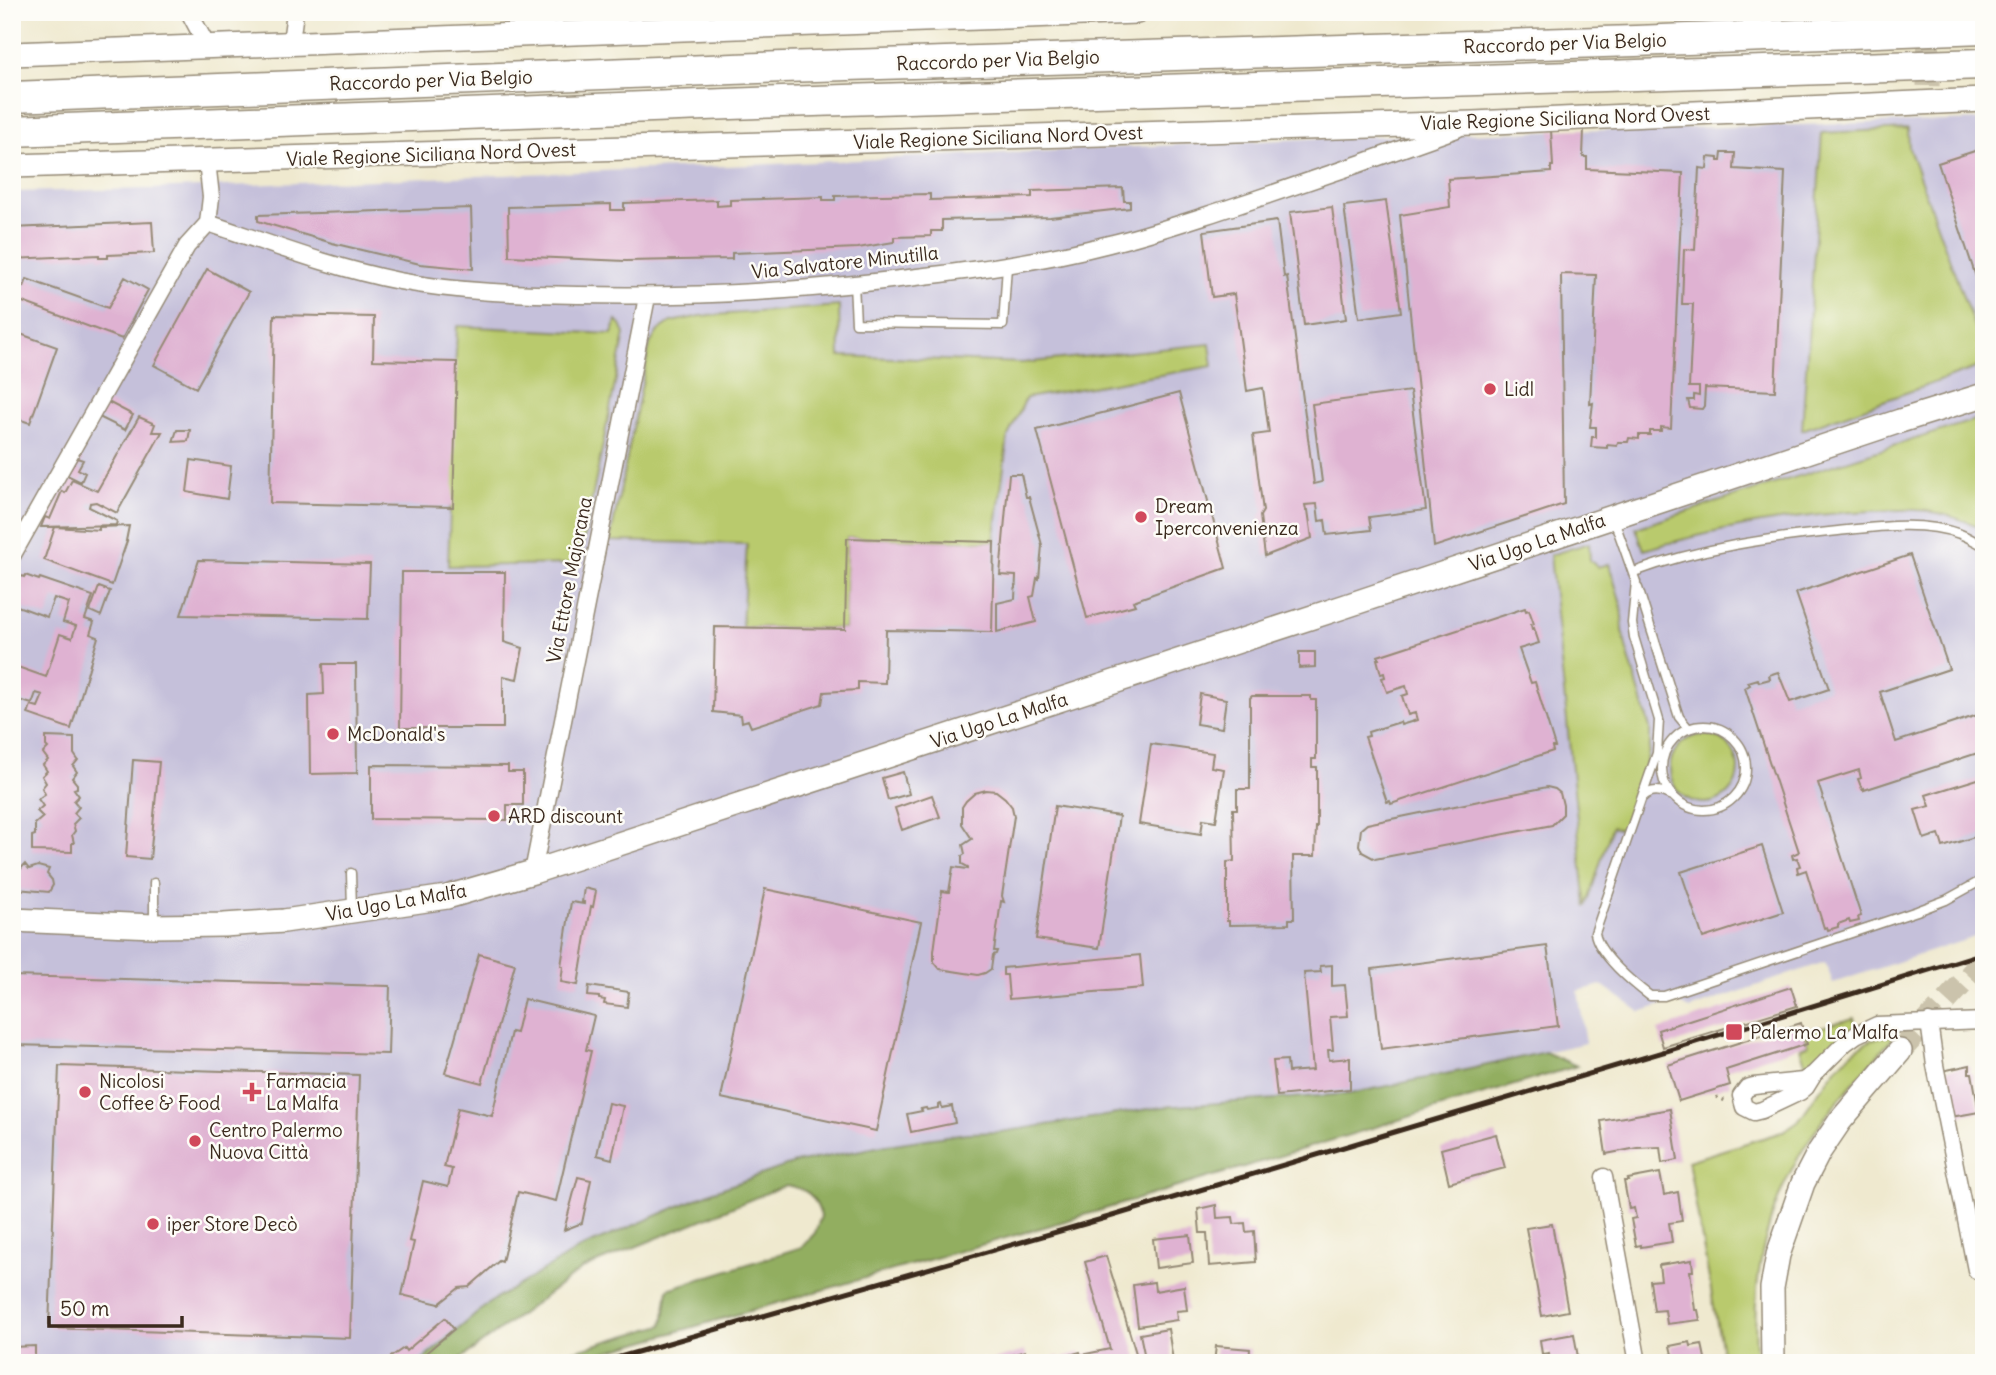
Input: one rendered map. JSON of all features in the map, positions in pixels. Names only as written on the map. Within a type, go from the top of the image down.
[{"type":"highway","name":"Raccordo per Via Belgio","points":[[12,97],[811,66],[1984,28]]},
{"type":"highway","name":"Raccordo per Via Belgio","points":[[12,131],[796,102],[1984,64]]},
{"type":"street","points":[[190,12],[206,46]]},
{"type":"street","points":[[291,42],[295,12]]},
{"type":"street","points":[[12,54],[1137,12]]},
{"type":"street","name":"Viale Regione Siciliana Nord Ovest","points":[[12,166],[1473,123],[1928,94],[1984,100]]},
{"type":"street","name":"Via Salvatore Minutilla","points":[[208,223],[322,262],[400,281],[469,291],[647,297],[765,293],[1007,266],[1059,256],[1160,230],[1473,123]]},
{"type":"street","points":[[12,556],[187,246],[208,223],[211,197],[207,161]]},
{"type":"street","name":"Via Ettore Majorana","points":[[533,872],[647,297]]},
{"type":"street","name":"Via Ugo La Malfa","points":[[12,920],[154,926],[236,925],[447,897],[533,872],[1304,620],[1977,395]]},
{"type":"street","points":[[1814,1074],[1845,1043],[1868,1028],[1885,1023],[1984,1021]]},
{"type":"street","points":[[1929,1022],[1935,1065],[1976,1270]]},
{"type":"street","points":[[1773,1363],[1772,1288],[1778,1255],[1803,1183],[1819,1152],[1840,1121],[1900,1051]]},
{"type":"street","points":[[1604,1177],[1638,1363]]},
{"type":"lane","points":[[854,284],[856,323],[1003,325],[1007,266]]},
{"type":"lane","points":[[1613,517],[1677,710],[1685,727],[1689,729]]},
{"type":"lane","points":[[1633,572],[1705,550],[1871,527],[1911,526],[1937,529],[1959,533],[1984,546]]},
{"type":"lane","points":[[1636,582],[1632,623],[1659,720],[1657,753],[1595,933],[1602,951],[1650,996],[1664,996],[1699,985],[1917,911],[1946,900],[1984,879]]},
{"type":"lane","points":[[1642,799],[1655,790],[1693,809],[1716,809],[1726,804],[1742,786],[1745,774],[1746,762],[1735,740],[1713,727],[1689,729],[1678,736],[1669,745],[1662,766],[1667,789],[1674,798]]},
{"type":"lane","points":[[1652,769],[1654,781],[1663,792]]},
{"type":"lane","points":[[351,873],[352,911]]},
{"type":"lane","points":[[154,883],[154,926]]},
{"type":"shaded area","points":[[1984,120],[1984,934],[1833,983],[1825,962],[1689,1009],[1674,1001],[1640,1012],[1602,985],[1578,991],[1586,1043],[1349,1094],[1162,1107],[1001,1132],[966,1133],[887,1145],[795,1163],[489,1303],[419,1363],[12,1363],[12,192],[753,165],[1346,137]]},
{"type":"green space","points":[[1908,129],[1909,148],[1984,354],[1984,365],[1802,430],[1822,133]]},
{"type":"green space","points":[[839,306],[840,356],[1022,363],[1210,344],[1213,366],[1026,398],[1008,436],[994,542],[847,538],[845,629],[742,627],[747,544],[610,541],[650,344],[658,331],[671,322],[701,316]]},
{"type":"green space","points":[[616,320],[625,334],[579,564],[448,566],[457,326],[612,334]]},
{"type":"green space","points":[[1984,417],[1984,528],[1951,516],[1925,511],[1844,513],[1757,524],[1644,550],[1636,528]]},
{"type":"green space","points":[[1589,543],[1590,560],[1597,567],[1609,564],[1621,604],[1626,647],[1650,728],[1650,744],[1647,760],[1622,830],[1612,827],[1586,907],[1550,555]]},
{"type":"green space","points":[[1697,735],[1711,735],[1723,740],[1733,750],[1738,769],[1733,788],[1723,798],[1711,803],[1697,803],[1685,798],[1675,788],[1670,776],[1670,762],[1675,750],[1685,740]]},
{"type":"green space","points":[[1854,1018],[1856,1028],[1811,1067],[1806,1065],[1800,1048],[1808,1045],[1804,1032]]},
{"type":"green space","points":[[1895,1035],[1832,1108],[1797,1160],[1783,1188],[1764,1243],[1759,1272],[1755,1332],[1757,1363],[1724,1363],[1688,1161],[1782,1132],[1798,1121],[1833,1073],[1854,1051],[1879,1037]]},
{"type":"green space","points":[[1545,1052],[1577,1066],[1065,1221],[567,1363],[532,1363],[663,1325],[668,1289],[802,1247],[815,1233],[821,1216],[810,1194],[786,1185],[582,1269],[455,1363],[419,1363],[489,1303],[579,1249],[714,1191],[795,1163],[887,1145],[966,1133],[1001,1132],[1162,1107],[1349,1094]]},
{"type":"building","name":"Lidl","points":[[1584,129],[1583,157],[1587,157],[1587,169],[1683,173],[1671,428],[1661,427],[1661,431],[1639,435],[1639,439],[1629,438],[1628,442],[1618,442],[1617,446],[1591,447],[1592,437],[1596,437],[1596,427],[1590,427],[1593,403],[1590,404],[1596,275],[1561,274],[1564,504],[1434,547],[1400,215],[1450,207],[1448,179],[1551,172],[1551,130]]},
{"type":"building","points":[[1984,148],[1984,291],[1981,292],[1938,163]]},
{"type":"building","points":[[1722,153],[1735,153],[1734,169],[1785,172],[1775,391],[1705,388],[1702,409],[1690,408],[1688,400],[1694,400],[1694,395],[1699,396],[1699,387],[1689,387],[1693,304],[1682,304],[1684,249],[1695,250],[1699,168],[1707,169],[1708,157],[1721,161]]},
{"type":"building","points":[[1123,188],[1124,201],[1130,201],[1130,208],[1050,217],[942,220],[942,231],[931,231],[931,236],[894,237],[894,242],[858,248],[732,253],[732,259],[626,261],[509,256],[508,207],[611,204],[611,210],[624,210],[624,203],[717,200],[717,206],[730,205],[730,200],[823,197],[823,200],[835,200],[835,196],[930,194],[930,200],[1032,197],[1032,191]]},
{"type":"building","points":[[1386,201],[1401,312],[1359,318],[1344,206]]},
{"type":"building","points":[[1332,207],[1346,319],[1304,325],[1290,212]]},
{"type":"building","points":[[471,208],[473,269],[420,264],[332,243],[258,221],[258,215]]},
{"type":"building","points":[[1277,221],[1284,277],[1287,276],[1314,484],[1322,482],[1312,404],[1410,391],[1426,510],[1369,517],[1371,530],[1327,535],[1325,520],[1319,521],[1317,504],[1305,505],[1312,538],[1265,556],[1260,516],[1263,511],[1253,435],[1269,433],[1263,388],[1247,391],[1234,294],[1212,297],[1204,231]]},
{"type":"building","points":[[152,222],[154,253],[108,255],[108,258],[99,258],[99,255],[12,259],[12,228]]},
{"type":"building","points":[[207,269],[249,292],[196,388],[154,365]]},
{"type":"building","points":[[125,277],[148,290],[122,339],[12,298],[12,283],[24,287],[27,279],[108,308]]},
{"type":"building","points":[[274,315],[374,317],[373,360],[457,362],[453,507],[270,503]]},
{"type":"building","points":[[12,331],[57,347],[30,423],[12,417]]},
{"type":"building","points":[[1179,393],[1226,568],[1133,601],[1135,605],[1087,618],[1037,430]]},
{"type":"building","points":[[108,402],[133,415],[125,430],[99,417]]},
{"type":"building","points":[[139,417],[155,424],[152,432],[162,432],[117,513],[96,502],[90,503],[89,507],[117,521],[116,525],[41,527],[45,517],[50,519],[62,491],[65,493],[72,480],[97,491]]},
{"type":"building","points":[[177,430],[190,430],[188,441],[173,442]]},
{"type":"building","points":[[77,458],[83,460],[78,469],[85,473],[81,482],[67,475]]},
{"type":"building","points":[[191,460],[231,466],[227,499],[187,492]]},
{"type":"building","points":[[1009,474],[1021,474],[1042,545],[1039,579],[1037,578],[1034,596],[1030,597],[1036,622],[997,632],[997,603],[1015,599],[1016,576],[1000,575]]},
{"type":"building","points":[[129,526],[127,541],[112,585],[44,560],[55,527],[99,530],[99,527]]},
{"type":"building","points":[[847,538],[994,542],[992,632],[886,630],[885,683],[858,682],[858,690],[824,692],[822,704],[751,727],[748,720],[742,722],[741,715],[713,712],[715,627],[845,629]]},
{"type":"building","points":[[1910,555],[1949,669],[1880,692],[1896,742],[1984,713],[1984,751],[1864,790],[1858,779],[1861,778],[1859,770],[1818,783],[1861,916],[1858,917],[1859,921],[1850,923],[1849,920],[1828,930],[1827,927],[1824,928],[1806,870],[1798,873],[1797,867],[1800,866],[1797,858],[1793,859],[1792,855],[1799,852],[1745,688],[1750,685],[1748,682],[1770,679],[1769,675],[1778,672],[1790,702],[1829,689],[1796,593]]},
{"type":"building","points":[[199,560],[370,564],[368,619],[181,615]]},
{"type":"building","points":[[402,572],[505,572],[504,642],[523,648],[517,679],[503,676],[503,728],[400,728]]},
{"type":"building","points":[[12,573],[39,580],[40,578],[93,596],[85,619],[94,622],[90,634],[98,637],[71,729],[28,714],[31,705],[38,707],[43,695],[36,693],[32,704],[12,698],[12,665],[46,677],[60,634],[72,638],[76,626],[63,622],[69,603],[54,598],[47,617],[12,604]]},
{"type":"building","points":[[99,587],[110,591],[101,616],[90,611]]},
{"type":"building","points":[[1525,608],[1526,611],[1529,610],[1534,624],[1531,625],[1532,629],[1534,628],[1539,643],[1519,649],[1531,683],[1535,682],[1555,747],[1552,747],[1553,751],[1391,804],[1390,801],[1387,802],[1365,737],[1369,736],[1368,732],[1400,722],[1401,725],[1417,720],[1415,713],[1408,715],[1402,696],[1408,694],[1406,686],[1387,692],[1378,656]]},
{"type":"building","points":[[1299,652],[1315,652],[1315,667],[1299,668]]},
{"type":"building","name":"McDonald's","points":[[323,664],[356,664],[357,773],[310,774],[309,695],[324,694]]},
{"type":"building","points":[[1200,694],[1226,699],[1222,728],[1196,724]]},
{"type":"building","points":[[1252,696],[1311,696],[1311,700],[1316,700],[1316,759],[1312,759],[1312,767],[1317,767],[1315,856],[1293,856],[1294,919],[1289,919],[1289,924],[1229,925],[1227,921],[1227,862],[1234,861],[1233,809],[1237,809],[1237,789],[1250,789]]},
{"type":"building","points":[[46,737],[74,738],[74,754],[78,760],[73,766],[77,772],[72,778],[77,784],[74,789],[79,796],[74,801],[79,807],[74,813],[79,818],[73,824],[75,831],[72,835],[72,852],[32,851],[35,824],[43,817],[37,811],[43,806],[38,799],[45,794],[42,788],[46,783],[42,776],[47,771],[43,765],[48,760],[43,753],[48,748]]},
{"type":"building","points":[[1151,744],[1213,753],[1211,767],[1224,769],[1216,821],[1203,819],[1201,834],[1139,824]]},
{"type":"building","points":[[133,760],[159,762],[150,859],[126,857]]},
{"type":"building","points":[[371,765],[508,766],[508,772],[523,772],[523,805],[507,805],[507,820],[371,819]]},
{"type":"building","points":[[903,772],[909,794],[888,800],[882,778]]},
{"type":"building","points":[[1981,778],[1984,787],[1984,834],[1943,847],[1939,834],[1924,839],[1915,810],[1930,806],[1926,795]]},
{"type":"building","points":[[1547,787],[1560,793],[1563,805],[1563,814],[1552,825],[1375,859],[1362,852],[1359,845],[1361,829],[1367,824]]},
{"type":"building","points":[[996,791],[1005,798],[1012,807],[1014,816],[1002,896],[1004,902],[1001,901],[994,951],[997,951],[993,955],[991,969],[978,975],[940,969],[934,962],[934,951],[942,891],[949,892],[953,867],[968,869],[962,864],[962,856],[965,854],[963,845],[972,839],[962,824],[962,807],[975,793]]},
{"type":"building","points":[[932,795],[940,817],[902,830],[895,808]]},
{"type":"building","points":[[1055,806],[1119,816],[1099,948],[1036,939]]},
{"type":"building","points":[[1762,846],[1783,912],[1703,938],[1681,872]]},
{"type":"building","points":[[25,864],[29,869],[38,866],[49,869],[47,874],[53,885],[49,892],[17,889],[14,885],[17,873]]},
{"type":"building","points":[[584,888],[596,891],[578,985],[561,982],[561,966],[571,902],[584,904]]},
{"type":"building","points":[[765,889],[921,922],[876,1131],[721,1098]]},
{"type":"building","points":[[1547,946],[1558,1026],[1381,1049],[1372,969]]},
{"type":"building","points":[[479,954],[515,964],[482,1083],[445,1073]]},
{"type":"building","points":[[1140,955],[1143,988],[1009,999],[1007,975],[1003,975],[1003,968]]},
{"type":"building","points":[[1332,965],[1332,986],[1345,985],[1348,1016],[1330,1017],[1333,1050],[1328,1050],[1329,1060],[1350,1058],[1350,1089],[1277,1096],[1273,1061],[1287,1060],[1288,1072],[1313,1070],[1304,973],[1321,972],[1320,966]]},
{"type":"building","points":[[12,976],[390,986],[388,1054],[12,1045]]},
{"type":"building","points":[[589,986],[629,992],[627,1007],[604,1004],[605,1000],[599,997],[588,996]]},
{"type":"building","points":[[1791,987],[1797,1006],[1663,1047],[1658,1030]]},
{"type":"building","points":[[524,999],[594,1016],[586,1050],[591,1051],[556,1201],[518,1192],[502,1262],[499,1261],[469,1287],[459,1288],[439,1304],[402,1295],[414,1242],[409,1241],[423,1181],[448,1187],[452,1169],[444,1167],[458,1108],[492,1116],[511,1032],[516,1033]]},
{"type":"building","points":[[1801,1023],[1807,1044],[1726,1070],[1730,1085],[1679,1101],[1668,1065]]},
{"type":"building","points":[[1970,1065],[1969,1073],[1972,1073],[1979,1112],[1951,1117],[1942,1071]]},
{"type":"building","points":[[59,1066],[359,1075],[350,1338],[49,1328]]},
{"type":"building","points":[[608,1103],[623,1106],[612,1159],[597,1155]]},
{"type":"building","points":[[941,1104],[942,1108],[952,1106],[955,1123],[911,1132],[907,1114],[926,1108],[938,1108]]},
{"type":"building","points":[[1670,1109],[1678,1160],[1662,1163],[1660,1147],[1606,1154],[1601,1121]]},
{"type":"building","points":[[1496,1134],[1505,1168],[1449,1183],[1441,1149]]},
{"type":"building","points":[[1660,1173],[1664,1195],[1678,1192],[1682,1221],[1669,1223],[1672,1242],[1636,1246],[1631,1219],[1636,1218],[1634,1208],[1629,1209],[1624,1181]]},
{"type":"building","points":[[578,1177],[591,1180],[582,1223],[564,1230]]},
{"type":"building","points":[[1216,1205],[1217,1218],[1233,1217],[1234,1224],[1245,1223],[1246,1232],[1254,1231],[1256,1262],[1209,1266],[1207,1233],[1200,1233],[1198,1209]]},
{"type":"building","points":[[1552,1224],[1568,1311],[1542,1316],[1526,1228]]},
{"type":"building","points":[[1190,1235],[1193,1263],[1156,1268],[1153,1239]]},
{"type":"building","points":[[1106,1256],[1139,1363],[1065,1363],[1063,1357],[1110,1349],[1085,1262]]},
{"type":"building","points":[[1692,1260],[1693,1271],[1690,1271],[1695,1310],[1698,1310],[1700,1320],[1667,1324],[1665,1310],[1654,1311],[1650,1281],[1661,1280],[1659,1265]]},
{"type":"building","points":[[1154,1282],[1155,1291],[1184,1286],[1187,1310],[1176,1311],[1177,1320],[1138,1326],[1133,1285]]},
{"type":"building","points":[[445,1318],[454,1329],[414,1363],[382,1363],[404,1348],[406,1351]]},
{"type":"building","points":[[1168,1329],[1173,1360],[1146,1363],[1140,1334]]},
{"type":"building","points":[[1574,1334],[1579,1363],[1550,1363],[1549,1353],[1542,1354],[1540,1340]]},
{"type":"building","points":[[1690,1342],[1691,1346],[1702,1344],[1706,1363],[1674,1363],[1670,1346]]},
{"type":"building","points":[[35,1346],[35,1363],[12,1363],[12,1347]]},
{"type":"building","points":[[1216,1346],[1250,1349],[1249,1363],[1214,1363]]},
{"type":"building","points":[[1025,1351],[1028,1363],[987,1363],[987,1362]]},
{"type":"building","points":[[1059,1356],[1061,1363],[1039,1363],[1039,1362]]},
{"type":"tunnel","points":[[1928,86],[1929,12]]},
{"type":"tunnel","points":[[1900,1051],[1984,960]]},
{"type":"railway","points":[[599,1363],[1109,1217],[1984,953]]},
{"type":"place","name":"Lidl","points":[[1490,389]]},
{"type":"place","name":"Dream Iperconvenienza","points":[[1141,517]]},
{"type":"place","name":"McDonald's","points":[[333,734]]},
{"type":"place","name":"ARD discount","points":[[494,816]]},
{"type":"place","name":"Palermo La Malfa","points":[[1734,1032]]},
{"type":"place","name":"Nicolosi Coffee & Food","points":[[85,1092]]},
{"type":"place","name":"Farmacia La Malfa","points":[[252,1092]]},
{"type":"place","name":"Centro Palermo Nuova Città","points":[[195,1141]]},
{"type":"place","name":"iper Store Decò","points":[[153,1224]]}]
